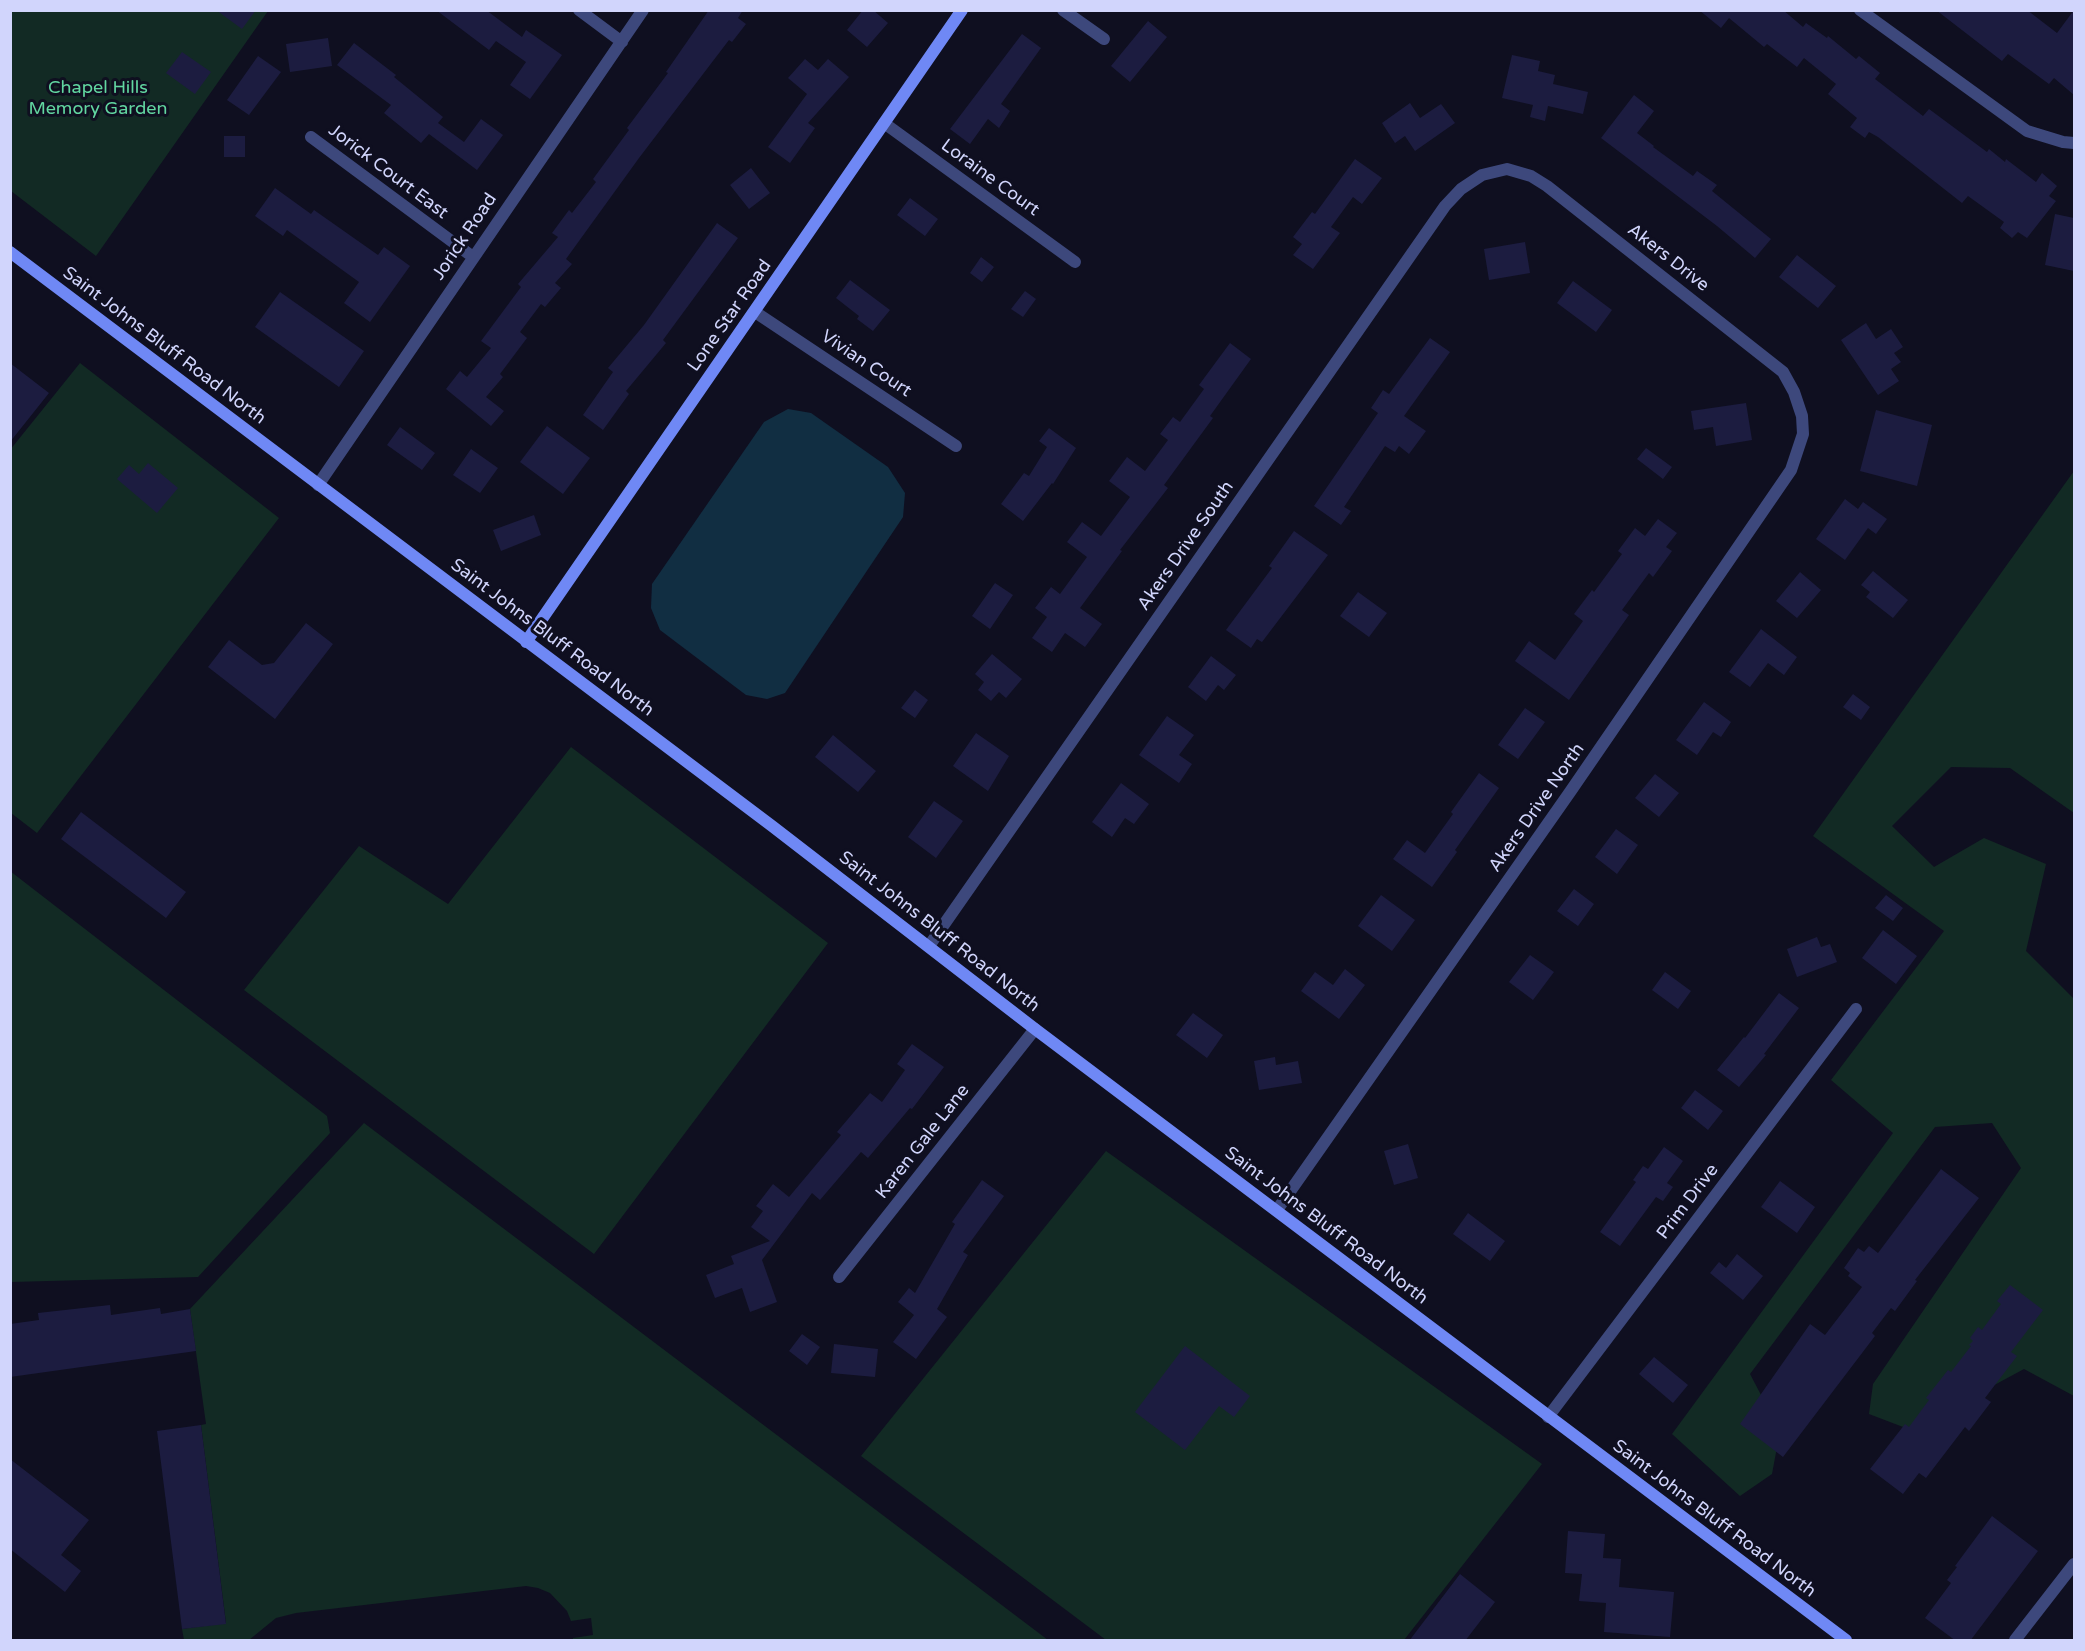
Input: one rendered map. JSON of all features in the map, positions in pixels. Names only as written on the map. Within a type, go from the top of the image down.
[{"type":"main road","name":"Lone Star Road","points":[[526,642],[962,10]]},
{"type":"main road","name":"Saint Johns Bluff Road North","points":[[10,252],[1846,1641]]},
{"type":"street","points":[[579,10],[622,42]]},
{"type":"street","name":"Jorick Road","points":[[318,485],[643,10]]},
{"type":"street","points":[[1063,10],[1104,39]]},
{"type":"street","points":[[1860,10],[2027,131],[2074,143]]},
{"type":"street","name":"Loraine Court","points":[[884,123],[1075,262]]},
{"type":"street","name":"Jorick Court East","points":[[311,137],[473,257]]},
{"type":"street","name":"Akers Drive","points":[[1482,175],[1507,169],[1520,171],[1547,186],[1783,372],[1794,392],[1802,416]]},
{"type":"street","name":"Akers Drive South","points":[[929,946],[1445,206],[1461,189],[1482,175]]},
{"type":"street","name":"Vivian Court","points":[[755,312],[956,446]]},
{"type":"street","name":"Akers Drive North","points":[[1277,1210],[1570,792],[1791,470],[1803,434],[1802,416]]},
{"type":"street","name":"Prim Drive","points":[[1548,1417],[1856,1009]]},
{"type":"street","name":"Karen Gale Lane","points":[[839,1276],[1035,1029]]},
{"type":"street","points":[[2015,1641],[2074,1564]]},
{"type":"green space","name":"Chapel Hills Memory Garden","points":[[10,11],[268,11],[96,256],[11,191]]},
{"type":"green space","points":[[80,363],[279,518],[37,833],[11,813],[10,450]]},
{"type":"green space","points":[[2074,471],[2074,813],[2010,768],[1951,767],[1892,826],[1934,867],[1984,838],[2046,864],[2026,951],[2074,999],[2074,1396],[2024,1369],[1911,1430],[1869,1414],[1873,1384],[2021,1168],[1992,1123],[1935,1127],[1750,1374],[1780,1431],[1772,1474],[1740,1496],[1672,1434],[1893,1133],[1831,1080],[1944,931],[1813,836]]},
{"type":"green space","points":[[571,747],[828,943],[594,1254],[244,990],[359,846],[448,904]]},
{"type":"green space","points":[[10,871],[327,1116],[330,1133],[198,1277],[11,1282]]},
{"type":"green space","points":[[364,1123],[1048,1640],[573,1640],[573,1638],[593,1635],[591,1618],[571,1621],[567,1611],[550,1593],[526,1586],[296,1613],[276,1618],[249,1640],[184,1640],[182,1629],[226,1623],[201,1425],[206,1424],[190,1309]]},
{"type":"green space","points":[[1106,1151],[1542,1464],[1404,1640],[1106,1640],[861,1456]]},
{"type":"water","points":[[788,409],[811,413],[888,467],[905,493],[903,517],[785,693],[767,699],[746,695],[660,630],[651,608],[652,584],[764,422]]},
{"type":"building","points":[[216,10],[256,10],[242,29]]},
{"type":"building","points":[[436,10],[486,10],[522,37],[526,30],[562,55],[530,99],[510,85],[526,62],[496,41],[489,50]]},
{"type":"building","points":[[709,10],[743,10],[738,18],[746,24],[732,42],[729,40],[566,259],[572,264],[555,283],[561,288],[545,307],[541,304],[520,332],[527,338],[500,374],[503,377],[486,397],[504,411],[491,426],[446,389],[460,371],[467,377],[491,348],[481,341],[521,287],[518,284],[558,237],[552,233],[569,210],[572,213],[596,182],[593,179],[629,130],[627,128],[668,73],[666,72]]},
{"type":"building","points":[[863,10],[873,10],[888,23],[867,47],[847,30]]},
{"type":"building","points":[[1699,10],[1783,10],[1803,27],[1806,23],[1827,38],[1828,36],[1856,59],[1859,56],[1880,73],[1875,79],[1923,116],[1929,109],[1987,152],[1989,149],[2005,162],[2006,159],[2036,182],[2042,173],[2057,186],[2049,196],[2056,201],[2027,238],[2018,232],[2012,238],[2000,228],[2004,222],[1968,196],[1962,203],[1878,137],[1869,132],[1865,138],[1850,127],[1857,118],[1828,94],[1836,84],[1804,58],[1797,67],[1767,44],[1764,47],[1729,18],[1721,28]]},
{"type":"building","points":[[1936,10],[2027,10],[2057,33],[2074,10],[2074,95],[2054,78],[2049,84],[2008,54],[2002,61]]},
{"type":"building","points":[[1148,21],[1167,37],[1130,82],[1111,66]]},
{"type":"building","points":[[1022,34],[1041,48],[1001,104],[1010,111],[999,128],[988,119],[970,144],[950,129]]},
{"type":"building","points":[[328,38],[332,66],[290,72],[286,44]]},
{"type":"building","points":[[354,43],[396,75],[394,77],[443,117],[438,123],[464,142],[481,119],[503,135],[477,170],[429,134],[421,143],[384,113],[391,105],[337,65]]},
{"type":"building","points":[[182,52],[211,72],[195,94],[166,73]]},
{"type":"building","points":[[1512,55],[1540,61],[1538,71],[1555,75],[1553,84],[1588,92],[1583,114],[1548,106],[1545,121],[1530,117],[1533,105],[1502,98]]},
{"type":"building","points":[[258,56],[281,72],[249,115],[227,100]]},
{"type":"building","points":[[805,59],[818,70],[828,59],[849,77],[808,123],[815,128],[790,163],[768,147],[807,94],[788,78]]},
{"type":"building","points":[[1634,95],[1654,111],[1637,133],[1693,176],[1697,171],[1717,185],[1712,191],[1771,239],[1755,258],[1717,226],[1601,138]]},
{"type":"building","points":[[1410,103],[1420,118],[1441,104],[1455,123],[1415,151],[1405,136],[1395,143],[1382,123]]},
{"type":"building","points":[[224,136],[245,136],[245,157],[224,157]]},
{"type":"building","points":[[1355,159],[1382,178],[1362,204],[1353,197],[1331,227],[1340,233],[1313,269],[1293,255],[1302,244],[1293,237],[1312,212],[1315,214]]},
{"type":"building","points":[[751,168],[770,193],[749,209],[730,185]]},
{"type":"building","points":[[275,188],[311,214],[314,210],[378,255],[384,247],[410,266],[370,322],[344,303],[359,282],[287,230],[283,236],[255,216]]},
{"type":"building","points":[[910,198],[938,219],[925,236],[897,215]]},
{"type":"building","points":[[2055,214],[2074,218],[2074,271],[2045,265]]},
{"type":"building","points":[[717,223],[738,238],[663,340],[666,343],[626,391],[629,394],[603,430],[583,415],[613,372],[608,368],[644,325]]},
{"type":"building","points":[[1525,242],[1530,273],[1489,280],[1484,249]]},
{"type":"building","points":[[1797,255],[1836,286],[1818,308],[1779,277]]},
{"type":"building","points":[[981,257],[994,267],[982,282],[970,273]]},
{"type":"building","points":[[850,280],[890,310],[873,331],[857,319],[859,316],[836,298]]},
{"type":"building","points":[[1573,281],[1612,310],[1596,332],[1557,303]]},
{"type":"building","points":[[1025,291],[1036,299],[1023,317],[1011,309]]},
{"type":"building","points":[[280,292],[364,351],[339,387],[255,327]]},
{"type":"building","points":[[1866,323],[1876,339],[1891,329],[1903,347],[1894,353],[1901,362],[1891,369],[1899,381],[1878,395],[1841,340]]},
{"type":"building","points":[[1430,338],[1450,352],[1404,416],[1426,431],[1409,454],[1399,446],[1395,452],[1385,446],[1344,507],[1351,511],[1341,525],[1314,506],[1378,413],[1371,408],[1383,390],[1389,394]]},
{"type":"building","points":[[1230,343],[1251,359],[1210,416],[1213,418],[1164,485],[1168,488],[1120,550],[1122,551],[1080,608],[1102,624],[1085,647],[1065,633],[1052,652],[1032,638],[1047,617],[1035,608],[1051,587],[1060,594],[1087,557],[1067,542],[1082,522],[1101,536],[1130,497],[1109,481],[1127,457],[1145,471],[1168,440],[1160,434],[1173,417],[1180,422],[1204,389],[1199,385]]},
{"type":"building","points":[[10,363],[49,393],[10,442]]},
{"type":"building","points":[[1746,403],[1752,440],[1716,446],[1713,427],[1694,430],[1691,411]]},
{"type":"building","points":[[1876,410],[1932,425],[1917,486],[1860,471]]},
{"type":"building","points":[[547,426],[590,458],[563,494],[520,462]]},
{"type":"building","points":[[400,427],[435,453],[422,470],[387,445]]},
{"type":"building","points":[[1049,428],[1076,448],[1053,484],[1023,521],[1001,504],[1024,473],[1029,476],[1047,447],[1039,441]]},
{"type":"building","points":[[1646,448],[1672,467],[1663,479],[1637,459]]},
{"type":"building","points":[[471,449],[498,468],[480,493],[453,475]]},
{"type":"building","points":[[148,463],[178,488],[157,513],[117,479],[129,465],[139,474]]},
{"type":"building","points":[[1845,499],[1858,509],[1863,502],[1887,519],[1876,534],[1868,528],[1845,560],[1816,539]]},
{"type":"building","points":[[534,515],[541,535],[501,551],[493,530]]},
{"type":"building","points":[[1658,519],[1677,533],[1666,547],[1672,551],[1653,577],[1649,573],[1622,610],[1629,615],[1569,700],[1515,661],[1529,641],[1555,660],[1583,621],[1574,614],[1592,590],[1594,592],[1622,554],[1618,551],[1635,528],[1645,536]]},
{"type":"building","points":[[1294,531],[1328,555],[1262,642],[1257,639],[1251,648],[1226,630],[1272,568],[1269,566]]},
{"type":"building","points":[[1873,571],[1908,600],[1893,618],[1866,597],[1870,592],[1861,585]]},
{"type":"building","points":[[1800,572],[1821,590],[1797,618],[1776,601]]},
{"type":"building","points":[[995,583],[1013,595],[990,629],[972,616]]},
{"type":"building","points":[[1358,592],[1387,613],[1369,637],[1340,616]]},
{"type":"building","points":[[306,623],[333,644],[275,719],[208,667],[229,640],[262,665],[274,663]]},
{"type":"building","points":[[1761,629],[1797,657],[1784,675],[1768,663],[1750,687],[1729,672]]},
{"type":"building","points":[[992,654],[1022,679],[1006,698],[999,692],[991,701],[978,690],[984,682],[975,674]]},
{"type":"building","points":[[1211,656],[1236,675],[1224,690],[1218,685],[1206,701],[1188,687]]},
{"type":"building","points":[[915,690],[928,700],[915,718],[901,708]]},
{"type":"building","points":[[1853,694],[1870,707],[1861,720],[1843,707]]},
{"type":"building","points":[[1704,702],[1731,722],[1721,737],[1713,732],[1697,755],[1676,740]]},
{"type":"building","points":[[1525,708],[1545,722],[1518,759],[1498,745]]},
{"type":"building","points":[[1167,716],[1194,735],[1179,755],[1192,764],[1179,783],[1139,755]]},
{"type":"building","points":[[976,733],[1009,756],[988,791],[953,766]]},
{"type":"building","points":[[833,735],[876,771],[858,792],[815,757]]},
{"type":"building","points":[[1479,773],[1499,788],[1432,887],[1393,859],[1407,840],[1425,853]]},
{"type":"building","points":[[1655,774],[1679,793],[1659,817],[1635,798]]},
{"type":"building","points":[[1121,783],[1149,804],[1134,824],[1125,818],[1112,837],[1092,822]]},
{"type":"building","points":[[934,801],[963,821],[936,858],[908,837]]},
{"type":"building","points":[[81,812],[186,892],[166,918],[61,839]]},
{"type":"building","points":[[1616,829],[1638,845],[1617,874],[1595,857]]},
{"type":"building","points":[[1574,889],[1594,904],[1578,926],[1557,911]]},
{"type":"building","points":[[1381,895],[1415,920],[1392,951],[1358,926]]},
{"type":"building","points":[[1886,895],[1903,908],[1893,921],[1875,908]]},
{"type":"building","points":[[1883,930],[1917,956],[1896,984],[1862,958]]},
{"type":"building","points":[[1817,937],[1821,947],[1830,944],[1837,962],[1797,977],[1787,949]]},
{"type":"building","points":[[1530,955],[1554,972],[1533,1000],[1509,982]]},
{"type":"building","points":[[1345,969],[1365,985],[1339,1019],[1301,991],[1315,972],[1333,985]]},
{"type":"building","points":[[1665,972],[1691,991],[1678,1009],[1652,990]]},
{"type":"building","points":[[1779,993],[1799,1008],[1764,1054],[1766,1055],[1739,1087],[1717,1070]]},
{"type":"building","points":[[1193,1013],[1223,1035],[1207,1058],[1176,1035]]},
{"type":"building","points":[[912,1044],[944,1067],[912,1109],[910,1108],[868,1158],[861,1152],[820,1200],[812,1193],[762,1260],[777,1302],[750,1312],[742,1288],[715,1298],[706,1275],[734,1264],[731,1256],[770,1241],[751,1227],[763,1211],[756,1206],[773,1184],[789,1197],[841,1135],[837,1132],[870,1093],[882,1102],[905,1070],[897,1064]]},
{"type":"building","points":[[1275,1057],[1276,1065],[1298,1061],[1302,1083],[1259,1090],[1254,1061]]},
{"type":"building","points":[[1695,1090],[1723,1111],[1708,1130],[1681,1108]]},
{"type":"building","points":[[1408,1144],[1418,1178],[1394,1185],[1384,1151]]},
{"type":"building","points":[[1664,1147],[1683,1161],[1667,1183],[1673,1187],[1663,1201],[1656,1197],[1620,1246],[1600,1232],[1636,1182],[1633,1180],[1643,1166],[1648,1169]]},
{"type":"building","points":[[1941,1169],[1979,1198],[1915,1280],[1917,1281],[1895,1311],[1891,1308],[1872,1333],[1875,1336],[1783,1457],[1740,1424],[1810,1324],[1825,1335],[1862,1287],[1848,1276],[1850,1273],[1844,1268],[1858,1248],[1864,1252],[1869,1246],[1878,1253]]},
{"type":"building","points":[[982,1180],[1004,1196],[963,1252],[968,1255],[937,1309],[947,1317],[916,1359],[893,1342],[914,1315],[898,1302],[909,1288],[915,1293],[955,1224],[952,1222]]},
{"type":"building","points":[[1780,1181],[1815,1207],[1797,1233],[1761,1207]]},
{"type":"building","points":[[1468,1213],[1505,1241],[1490,1261],[1453,1234]]},
{"type":"building","points":[[1737,1254],[1763,1276],[1743,1300],[1710,1273],[1719,1262],[1726,1268]]},
{"type":"building","points":[[2010,1285],[2043,1310],[2011,1352],[2017,1356],[1985,1398],[1991,1402],[1969,1431],[1965,1427],[1926,1478],[1919,1473],[1903,1494],[1870,1469],[1905,1424],[1909,1427],[1929,1400],[1926,1398],[1948,1370],[1951,1372],[1971,1346],[1969,1345],[1973,1341],[1970,1338],[1978,1327],[1982,1330],[2001,1304],[1997,1301]]},
{"type":"building","points":[[110,1305],[111,1315],[160,1308],[161,1314],[190,1309],[196,1351],[10,1377],[10,1324],[39,1320],[38,1313]]},
{"type":"building","points":[[802,1334],[820,1347],[807,1365],[789,1351]]},
{"type":"building","points":[[834,1344],[878,1349],[875,1377],[831,1373]]},
{"type":"building","points":[[1185,1346],[1250,1396],[1234,1417],[1219,1406],[1185,1450],[1135,1412]]},
{"type":"building","points":[[1654,1357],[1688,1385],[1673,1403],[1639,1374]]},
{"type":"building","points":[[201,1425],[226,1624],[182,1629],[157,1431]]},
{"type":"building","points":[[10,1459],[89,1520],[61,1555],[81,1571],[65,1592],[10,1549]]},
{"type":"building","points":[[1992,1516],[2038,1551],[1970,1641],[1956,1641],[1925,1618],[1951,1583],[1947,1580],[1957,1567],[1955,1566]]},
{"type":"building","points":[[1568,1531],[1605,1534],[1603,1558],[1621,1559],[1619,1587],[1674,1592],[1670,1637],[1604,1632],[1606,1603],[1579,1601],[1582,1574],[1565,1573]]},
{"type":"building","points":[[1460,1574],[1495,1602],[1465,1641],[1409,1641]]}]
